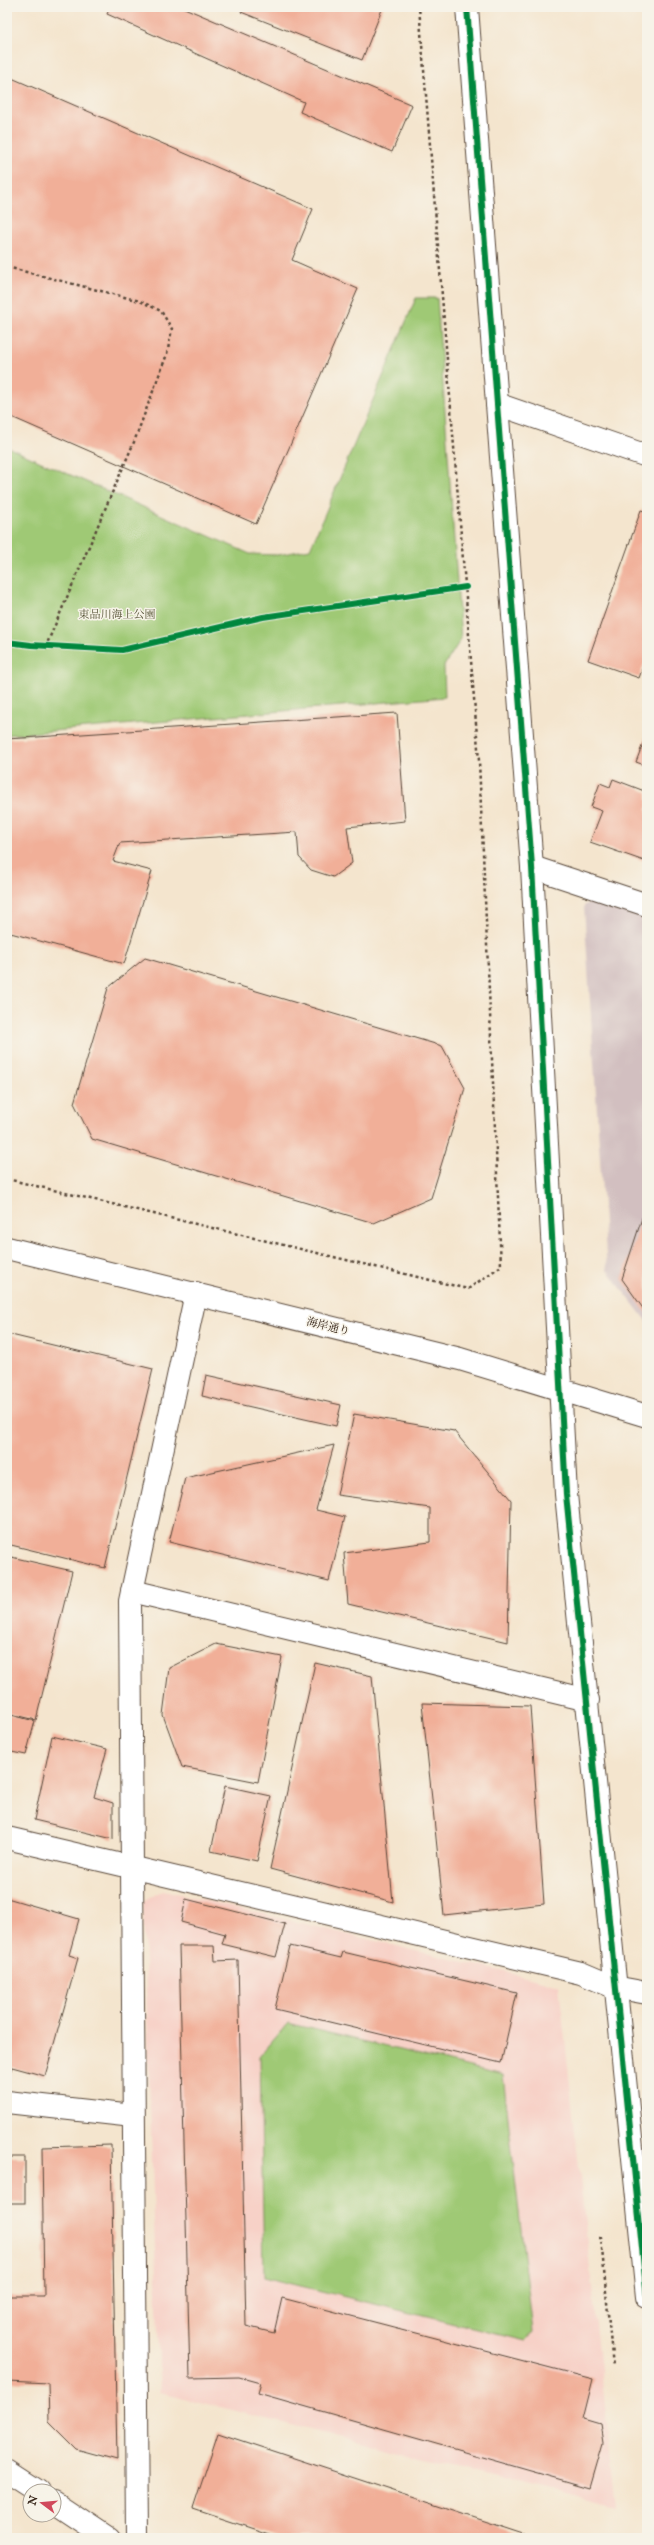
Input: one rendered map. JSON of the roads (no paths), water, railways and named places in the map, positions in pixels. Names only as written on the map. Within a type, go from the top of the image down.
[{"type":"main road","points":[[467,7],[532,867],[553,1287],[561,1389],[566,1494],[588,1700],[614,1987],[647,2297]]},
{"type":"main road","points":[[497,404],[647,456]]},
{"type":"main road","points":[[532,867],[647,905]]},
{"type":"main road","name":"海岸通り","points":[[7,1248],[196,1293],[460,1359],[647,1416]]},
{"type":"main road","points":[[137,2538],[133,2116],[132,1591],[196,1293]]},
{"type":"main road","points":[[132,1591],[588,1700]]},
{"type":"main road","points":[[7,1838],[569,1970],[614,1987],[647,1994]]},
{"type":"main road","points":[[7,2102],[133,2116]]},
{"type":"main road","points":[[7,2471],[26,2483]]},
{"type":"main road","points":[[62,2507],[108,2538]]},
{"type":"park label","name":"東品川海上公園","points":[[117,615]]}]
